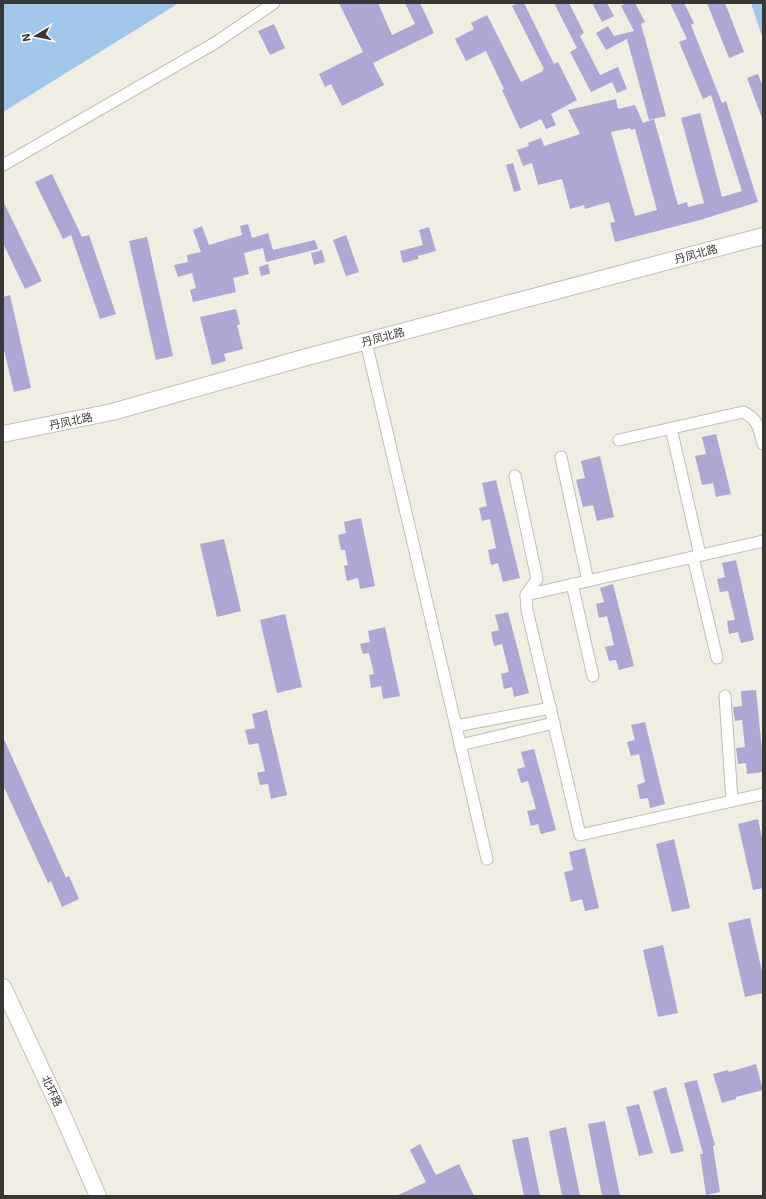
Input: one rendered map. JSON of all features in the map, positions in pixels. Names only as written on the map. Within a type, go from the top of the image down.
[{"type":"main road","name":"丹凤北路","points":[[3,434],[112,412],[366,342],[763,236]]},
{"type":"main road","name":"北环路","points":[[3,987],[60,1108],[98,1196]]},
{"type":"street","points":[[3,165],[215,43],[274,3]]},
{"type":"street","points":[[366,342],[487,859]]},
{"type":"street","points":[[619,440],[743,412],[751,416],[756,422],[763,444]]},
{"type":"street","points":[[671,428],[717,658]]},
{"type":"street","points":[[561,457],[588,581]]},
{"type":"street","points":[[515,476],[537,579],[526,595],[527,610],[580,835],[763,794]]},
{"type":"street","points":[[526,595],[763,541]]},
{"type":"street","points":[[572,584],[593,676]]},
{"type":"street","points":[[725,696],[732,801]]},
{"type":"street","points":[[456,726],[550,708]]},
{"type":"street","points":[[460,745],[554,723]]},
{"type":"water","points":[[3,3],[179,3],[3,112]]},
{"type":"water","points":[[751,3],[763,3],[763,39]]},
{"type":"building","points":[[339,3],[378,3],[392,35],[415,24],[405,3],[420,3],[434,33],[373,63],[384,85],[342,106],[331,84],[325,87],[319,74],[363,52]]},
{"type":"building","points":[[518,3],[524,3],[554,64],[558,62],[577,100],[551,114],[556,125],[546,129],[541,119],[520,129],[502,90],[504,89],[486,51],[466,61],[455,39],[474,29],[471,23],[487,15],[521,82],[543,71],[542,70],[544,69],[512,6]]},
{"type":"building","points":[[554,3],[569,3],[584,33],[580,36],[600,75],[618,67],[627,89],[617,93],[612,82],[591,92],[570,52],[577,48]]},
{"type":"building","points":[[592,3],[607,3],[614,16],[602,22]]},
{"type":"building","points":[[626,3],[635,3],[645,22],[641,24],[666,116],[649,120],[627,39],[606,50],[596,33],[608,26],[614,36],[634,31],[621,6]]},
{"type":"building","points":[[670,3],[684,3],[694,23],[691,25],[722,103],[726,101],[758,202],[700,220],[615,242],[610,223],[615,222],[609,202],[585,209],[584,205],[570,209],[562,179],[538,185],[532,163],[523,166],[517,150],[529,146],[528,143],[541,138],[544,146],[580,134],[568,110],[616,99],[618,109],[635,105],[643,123],[654,119],[678,205],[687,202],[688,207],[704,203],[681,118],[700,113],[722,197],[742,191],[711,95],[703,99],[679,42],[687,39]],"holes":[[[630,128],[631,130],[635,129],[657,210],[635,216],[611,132]]]},
{"type":"building","points":[[707,3],[725,3],[744,52],[729,58]]},
{"type":"building","points":[[274,24],[285,48],[270,55],[258,31]]},
{"type":"building","points":[[758,74],[763,87],[762,118],[747,78]]},
{"type":"building","points":[[513,163],[521,190],[514,192],[506,165]]},
{"type":"building","points":[[52,174],[82,237],[89,235],[116,314],[100,319],[71,235],[63,239],[35,182]]},
{"type":"building","points":[[3,201],[42,281],[25,289],[3,243]]},
{"type":"building","points":[[248,224],[252,238],[268,233],[273,250],[315,240],[318,249],[266,262],[263,248],[244,253],[249,274],[233,278],[236,292],[193,302],[190,290],[196,288],[192,273],[178,277],[174,265],[188,262],[187,255],[201,252],[193,230],[202,226],[209,245],[242,235],[240,226]]},
{"type":"building","points":[[429,227],[436,251],[418,256],[418,259],[403,263],[400,251],[423,245],[419,230]]},
{"type":"building","points":[[346,235],[359,272],[346,276],[333,240]]},
{"type":"building","points":[[147,237],[173,356],[156,360],[129,241]]},
{"type":"building","points":[[322,250],[325,262],[314,265],[311,253]]},
{"type":"building","points":[[268,264],[270,274],[261,276],[259,267]]},
{"type":"building","points":[[10,295],[31,388],[14,392],[3,346],[3,297]]},
{"type":"building","points":[[236,309],[240,324],[237,325],[243,349],[224,354],[226,361],[212,365],[200,317]]},
{"type":"building","points":[[716,434],[731,494],[716,497],[713,483],[702,485],[695,456],[706,454],[702,437]]},
{"type":"building","points":[[600,456],[614,517],[597,521],[593,505],[583,507],[576,480],[585,478],[581,461]]},
{"type":"building","points":[[496,480],[520,578],[503,582],[498,563],[491,565],[488,550],[496,548],[490,519],[482,521],[479,508],[487,506],[482,483]]},
{"type":"building","points":[[361,518],[375,586],[360,589],[358,578],[347,581],[344,566],[348,565],[345,550],[341,550],[338,535],[346,533],[344,522]]},
{"type":"building","points":[[224,539],[241,611],[217,617],[200,544]]},
{"type":"building","points":[[736,560],[754,640],[741,643],[738,632],[729,634],[727,621],[735,620],[728,591],[720,592],[717,579],[725,577],[722,563]]},
{"type":"building","points":[[613,584],[634,666],[619,670],[616,660],[609,661],[605,647],[614,645],[607,616],[599,618],[596,604],[604,602],[600,588]]},
{"type":"building","points":[[508,612],[529,693],[514,697],[512,687],[504,689],[501,674],[509,672],[502,644],[494,646],[491,632],[499,630],[495,615]]},
{"type":"building","points":[[285,614],[302,687],[277,693],[260,620]]},
{"type":"building","points":[[385,627],[400,696],[383,699],[381,686],[371,688],[369,675],[374,674],[369,653],[363,654],[360,644],[370,642],[368,631]]},
{"type":"building","points":[[756,690],[763,772],[747,774],[746,763],[738,764],[736,748],[745,747],[742,720],[735,721],[733,707],[742,706],[741,691]]},
{"type":"building","points":[[267,710],[287,795],[271,799],[268,784],[260,785],[257,773],[265,771],[258,743],[249,745],[245,730],[255,728],[252,714]]},
{"type":"building","points":[[645,722],[665,804],[650,808],[648,798],[640,799],[637,785],[645,782],[639,754],[631,756],[627,742],[635,740],[631,725]]},
{"type":"building","points":[[3,737],[66,878],[69,876],[79,899],[62,907],[51,881],[48,883],[3,785]]},
{"type":"building","points":[[534,749],[556,830],[541,834],[538,824],[531,826],[527,811],[536,809],[528,781],[521,783],[517,769],[525,767],[521,752]]},
{"type":"building","points":[[758,819],[763,843],[763,888],[753,890],[738,824]]},
{"type":"building","points":[[674,839],[690,908],[672,912],[656,844]]},
{"type":"building","points":[[585,848],[599,908],[585,911],[582,899],[571,902],[564,872],[573,870],[569,852]]},
{"type":"building","points":[[750,918],[763,976],[763,993],[745,997],[728,923]]},
{"type":"building","points":[[663,945],[678,1013],[658,1017],[643,950]]},
{"type":"building","points":[[756,1064],[763,1090],[736,1097],[736,1099],[722,1103],[713,1074],[728,1070],[729,1072]]},
{"type":"building","points":[[697,1080],[715,1145],[713,1146],[720,1192],[706,1195],[700,1154],[703,1154],[684,1083]]},
{"type":"building","points":[[666,1087],[684,1151],[671,1154],[653,1091]]},
{"type":"building","points":[[639,1104],[653,1153],[639,1156],[626,1107]]},
{"type":"building","points":[[605,1121],[620,1196],[602,1196],[588,1124]]},
{"type":"building","points":[[566,1127],[580,1196],[562,1196],[549,1131]]},
{"type":"building","points":[[528,1137],[540,1196],[524,1196],[512,1140]]},
{"type":"building","points":[[420,1144],[436,1175],[459,1164],[474,1196],[396,1196],[426,1182],[410,1150]]}]
